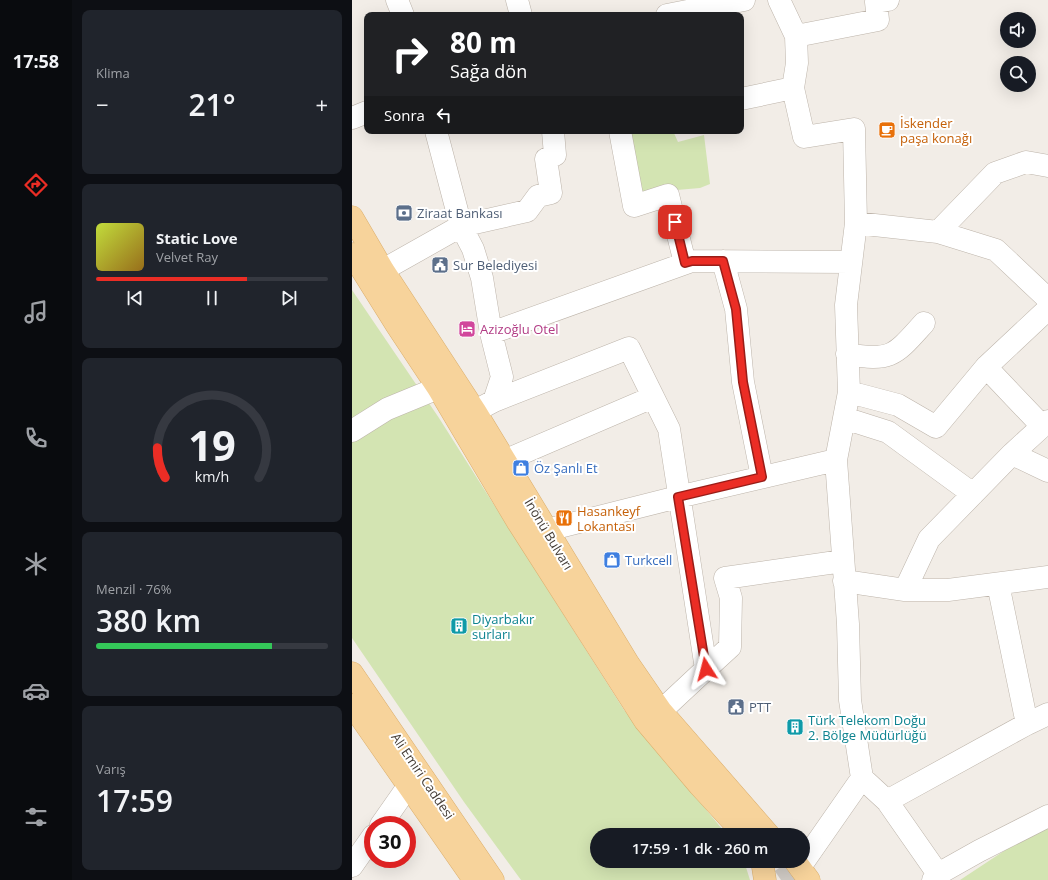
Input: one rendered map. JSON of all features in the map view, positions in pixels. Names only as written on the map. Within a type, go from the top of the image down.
[{"type":"main road","name":"İnönü Bulvarı","points":[[352,217],[383,270],[475,411],[628,663],[661,711],[763,828]]},
{"type":"main road","points":[[352,254],[438,388],[517,521],[645,721],[699,785],[739,828]]},
{"type":"main road","name":"Ali Emiri Caddesi","points":[[352,673],[413,777],[494,880]]},
{"type":"main road","points":[[352,705],[413,777],[474,880]]},
{"type":"main road","points":[[763,868],[765,880]]},
{"type":"street","points":[[397,0],[402,12]]},
{"type":"street","points":[[517,0],[519,12]]},
{"type":"street","points":[[682,12],[744,0]]},
{"type":"street","points":[[779,0],[796,36],[797,63],[793,88],[804,137],[854,129],[856,223],[846,305],[849,392],[836,460],[844,571],[850,700],[862,778],[888,801],[935,877],[979,851],[1048,816]]},
{"type":"street","points":[[796,36],[878,20],[876,2],[888,0]]},
{"type":"street","points":[[744,99],[793,88]]},
{"type":"street","points":[[352,118],[364,113]]},
{"type":"street","points":[[437,134],[461,226],[476,256],[482,278],[491,333],[502,377],[494,401]]},
{"type":"street","points":[[383,270],[461,226],[527,211],[538,196],[551,193],[546,159],[555,155],[553,134]]},
{"type":"street","points":[[621,134],[634,206],[668,195],[685,263]]},
{"type":"street","points":[[938,232],[995,173],[1026,162],[1048,166]]},
{"type":"street","points":[[856,223],[938,232],[996,250],[1048,299]]},
{"type":"street","points":[[491,333],[692,261],[851,262]]},
{"type":"street","points":[[723,261],[736,309],[743,382],[762,477]]},
{"type":"street","points":[[849,392],[898,404],[936,427],[986,367],[1048,309]]},
{"type":"street","points":[[848,354],[872,358],[884,357],[895,352],[924,323]]},
{"type":"street","points":[[475,411],[494,401],[629,348],[669,429],[678,497],[706,669]]},
{"type":"street","points":[[905,590],[928,539],[1012,454],[1045,424],[986,367]]},
{"type":"street","points":[[352,431],[387,409],[438,388]]},
{"type":"street","points":[[504,461],[653,397]]},
{"type":"street","points":[[844,418],[888,432],[973,494]]},
{"type":"street","points":[[1012,454],[1048,471]]},
{"type":"street","points":[[547,530],[678,497],[836,460]]},
{"type":"street","points":[[661,711],[730,647],[731,598],[725,578],[844,571],[905,590],[948,590],[1048,577]]},
{"type":"street","points":[[998,584],[1027,724]]},
{"type":"street","points":[[888,801],[1027,724],[1048,714]]},
{"type":"street","points":[[387,816],[413,777]]},
{"type":"street","points":[[801,869],[862,778]]},
{"type":"street","points":[[352,866],[364,849]]},
{"type":"green space","points":[[627,134],[674,134],[678,142],[704,135],[710,184],[700,188],[642,193]]},
{"type":"green space","points":[[352,290],[439,418],[624,710],[721,828],[590,828],[590,868],[746,868],[750,880],[521,880],[464,802],[352,638]]},
{"type":"green space","points":[[1048,824],[1048,880],[960,880],[1033,832]]},
{"type":"tunnel","points":[[781,880],[799,868]]},
{"type":"place","name":"İskender paşa konağı","points":[[887,130]]},
{"type":"place","name":"Ziraat Bankası","points":[[404,213]]},
{"type":"place","name":"Sur Belediyesi","points":[[440,265]]},
{"type":"place","name":"Azizoğlu Otel","points":[[467,329]]},
{"type":"place","name":"Öz Şanlı Et","points":[[521,468]]},
{"type":"place","name":"Hasankeyf Lokantası","points":[[564,518]]},
{"type":"place","name":"Turkcell","points":[[612,560]]},
{"type":"place","name":"Diyarbakır surları","points":[[459,626]]},
{"type":"place","name":"PTT","points":[[736,707]]},
{"type":"place","name":"Türk Telekom Doğu 2. Bölge Müdürlüğü","points":[[795,727]]},
{"type":"route","points":[[675,222],[685,263],[692,261],[723,261],[736,309],[743,382],[762,477],[678,497],[706,669]]}]
